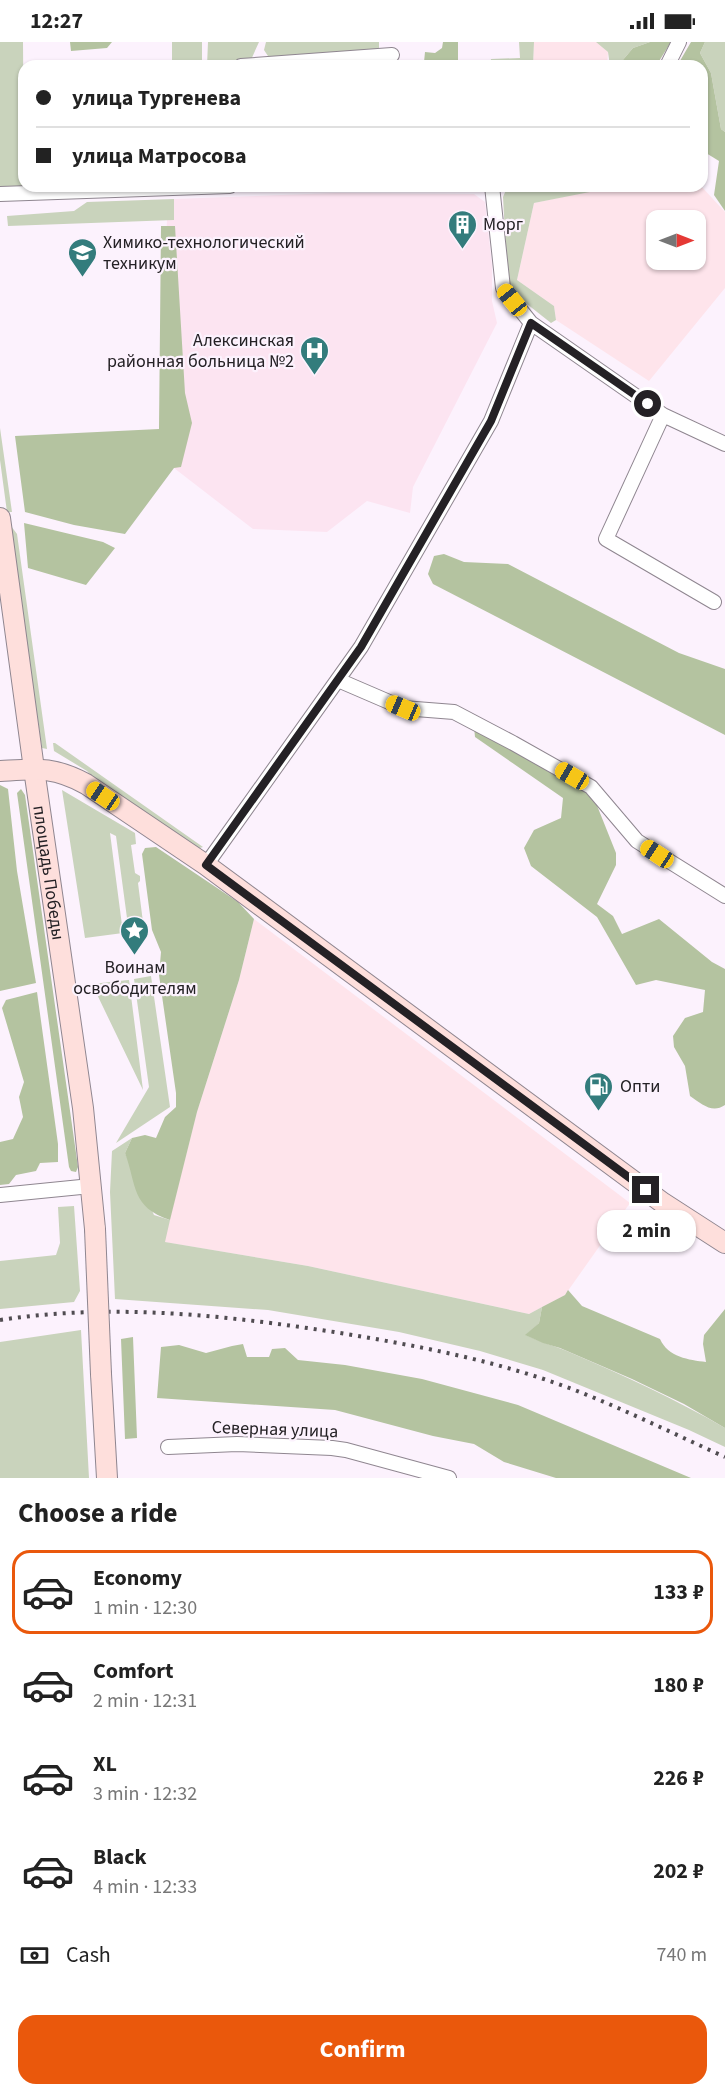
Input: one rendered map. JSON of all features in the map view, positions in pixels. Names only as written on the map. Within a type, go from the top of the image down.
[{"type":"street","points":[[670,60],[679,42]]},
{"type":"street","points":[[323,60],[392,55]]},
{"type":"street","points":[[0,194],[25,192]]},
{"type":"street","points":[[493,192],[503,288],[531,323],[663,415],[725,444]]},
{"type":"street","points":[[206,865],[361,647],[491,421],[531,323]]},
{"type":"street","points":[[663,415],[606,539],[714,602]]},
{"type":"street","name":"площадь Победы","points":[[0,518],[33,769],[83,1108],[95,1229],[107,1478]]},
{"type":"street","points":[[338,680],[403,708],[454,712],[513,743],[591,787],[637,841],[725,896]]},
{"type":"street","points":[[0,771],[54,770],[68,774],[86,784],[206,865],[663,1203],[725,1243]]},
{"type":"street","points":[[0,1195],[91,1186]]},
{"type":"street","name":"Северная улица","points":[[168,1447],[237,1444],[332,1448],[449,1478]]},
{"type":"shaded area","points":[[534,42],[597,42],[608,52],[607,60],[533,60]]},
{"type":"shaded area","points":[[586,192],[707,192],[725,212],[725,288],[649,381],[556,320],[554,306],[517,280],[534,203]]},
{"type":"shaded area","name":"Алексинская районная больница №2","points":[[336,193],[474,194],[485,202],[492,266],[492,301],[497,323],[413,487],[410,513],[367,501],[327,532],[253,529],[174,468],[159,429],[167,219],[174,219],[174,199]]},
{"type":"shaded area","points":[[254,919],[630,1203],[565,1295],[529,1314],[308,1266],[164,1242],[197,1112],[239,980]]},
{"type":"green space","points":[[0,42],[23,42],[23,60],[18,60],[18,187],[0,187]]},
{"type":"green space","points":[[70,42],[112,42],[107,48],[71,51]]},
{"type":"green space","points":[[172,42],[202,42],[202,60],[172,60]]},
{"type":"green space","points":[[208,42],[259,42],[251,60],[207,60]]},
{"type":"green space","points":[[266,42],[379,42],[379,52],[270,59],[264,50]]},
{"type":"green space","points":[[443,42],[458,42],[458,60],[424,60],[425,52],[435,53],[442,48]]},
{"type":"green space","points":[[519,42],[534,42],[533,60],[491,60],[491,59],[520,58]]},
{"type":"green space","points":[[596,42],[650,42],[633,48],[623,60],[609,60],[608,52]]},
{"type":"green space","points":[[650,42],[671,42],[660,60],[623,60],[633,48]]},
{"type":"green space","points":[[691,42],[705,42],[700,53],[704,60],[680,60]]},
{"type":"green space","points":[[705,42],[725,42],[725,132],[721,129],[708,60],[704,60],[700,53]]},
{"type":"green space","points":[[708,68],[711,73],[721,129],[725,132],[725,211],[714,195],[719,161],[708,154]]},
{"type":"green space","points":[[505,192],[590,192],[534,203],[517,280],[554,306],[556,320],[551,323],[508,289],[503,197]]},
{"type":"green space","points":[[174,199],[174,220],[8,226],[7,216],[74,211],[87,202]]},
{"type":"green space","points":[[161,226],[175,226],[185,393],[192,423],[181,467],[174,468],[125,534],[74,525],[25,512],[15,436],[159,429]]},
{"type":"green space","points":[[0,428],[12,512],[7,512],[0,460]]},
{"type":"green space","points":[[24,523],[103,542],[115,548],[86,585],[28,568]]},
{"type":"green space","points":[[11,526],[17,534],[47,749],[42,748],[10,532]]},
{"type":"green space","points":[[444,554],[464,562],[508,564],[679,653],[725,669],[725,735],[433,584],[428,574],[434,556]]},
{"type":"green space","points":[[474,727],[592,793],[616,853],[616,865],[597,904],[613,916],[622,934],[659,919],[712,962],[725,969],[725,1105],[716,1109],[711,1108],[690,1096],[685,1066],[674,1047],[673,1036],[685,1018],[703,1012],[705,990],[656,980],[636,985],[597,917],[531,866],[524,848],[534,830],[561,818],[563,798],[475,737]]},
{"type":"green space","points":[[53,743],[203,847],[196,849],[95,780],[87,771],[54,751]]},
{"type":"green space","points":[[0,785],[8,789],[17,871],[36,983],[0,991]]},
{"type":"green space","points":[[21,789],[25,795],[78,1167],[76,1172],[71,1171],[69,1167],[17,793]]},
{"type":"green space","points":[[62,790],[135,833],[136,844],[131,845],[135,873],[140,876],[138,883],[144,930],[129,933],[116,836],[110,833],[123,933],[85,938]]},
{"type":"green space","points":[[156,847],[238,902],[254,919],[239,980],[197,1112],[170,1220],[157,1215],[142,1202],[137,1194],[125,1153],[132,1138],[145,1135],[156,1138],[165,1117],[176,1107],[159,975],[161,952],[152,930],[142,854],[145,848]]},
{"type":"green space","points":[[151,976],[170,1107],[116,1143],[149,1087],[134,979]]},
{"type":"green space","points":[[129,980],[143,1090],[92,984]]},
{"type":"green space","points":[[37,992],[58,1144],[58,1162],[40,1163],[36,1171],[16,1175],[9,1184],[0,1185],[0,1142],[13,1139],[23,1117],[19,1097],[24,1082],[2,1008],[6,1000]]},
{"type":"green space","points":[[132,1138],[125,1153],[154,1215],[170,1220],[165,1242],[308,1266],[529,1314],[542,1307],[539,1323],[526,1335],[629,1379],[706,1417],[725,1428],[725,1447],[543,1370],[480,1351],[399,1332],[268,1310],[115,1299],[110,1192],[112,1151]]},
{"type":"green space","points":[[74,1206],[80,1291],[74,1302],[0,1309],[0,1261],[56,1255],[60,1243],[58,1207]]},
{"type":"green space","points":[[568,1290],[582,1306],[660,1339],[674,1354],[706,1362],[704,1335],[725,1309],[725,1428],[684,1404],[632,1379],[525,1335],[539,1323],[542,1307],[565,1295]]},
{"type":"green space","points":[[81,1330],[89,1478],[0,1478],[0,1342]]},
{"type":"green space","points":[[133,1337],[137,1438],[125,1439],[121,1339]]},
{"type":"green space","points":[[243,1344],[247,1357],[269,1357],[272,1349],[285,1348],[298,1360],[345,1365],[422,1379],[518,1405],[691,1478],[556,1478],[504,1462],[474,1444],[433,1436],[335,1410],[157,1398],[161,1347],[179,1345],[206,1353]]},
{"type":"railway","points":[[0,1320],[84,1312],[167,1313],[251,1321],[394,1342],[454,1354],[572,1389],[725,1457]]},
{"type":"place","name":"Морг","points":[[462,250]]},
{"type":"place","name":"Химико-технологический техникум","points":[[82,278]]},
{"type":"place","name":"Алексинская районная больница №2","points":[[315,376]]},
{"type":"place","name":"Воинам освободителям","points":[[135,956]]},
{"type":"place","name":"Опти","points":[[599,1112]]},
{"type":"route","points":[[646,1190],[206,865],[361,647],[491,421],[531,323],[648,404]]}]
